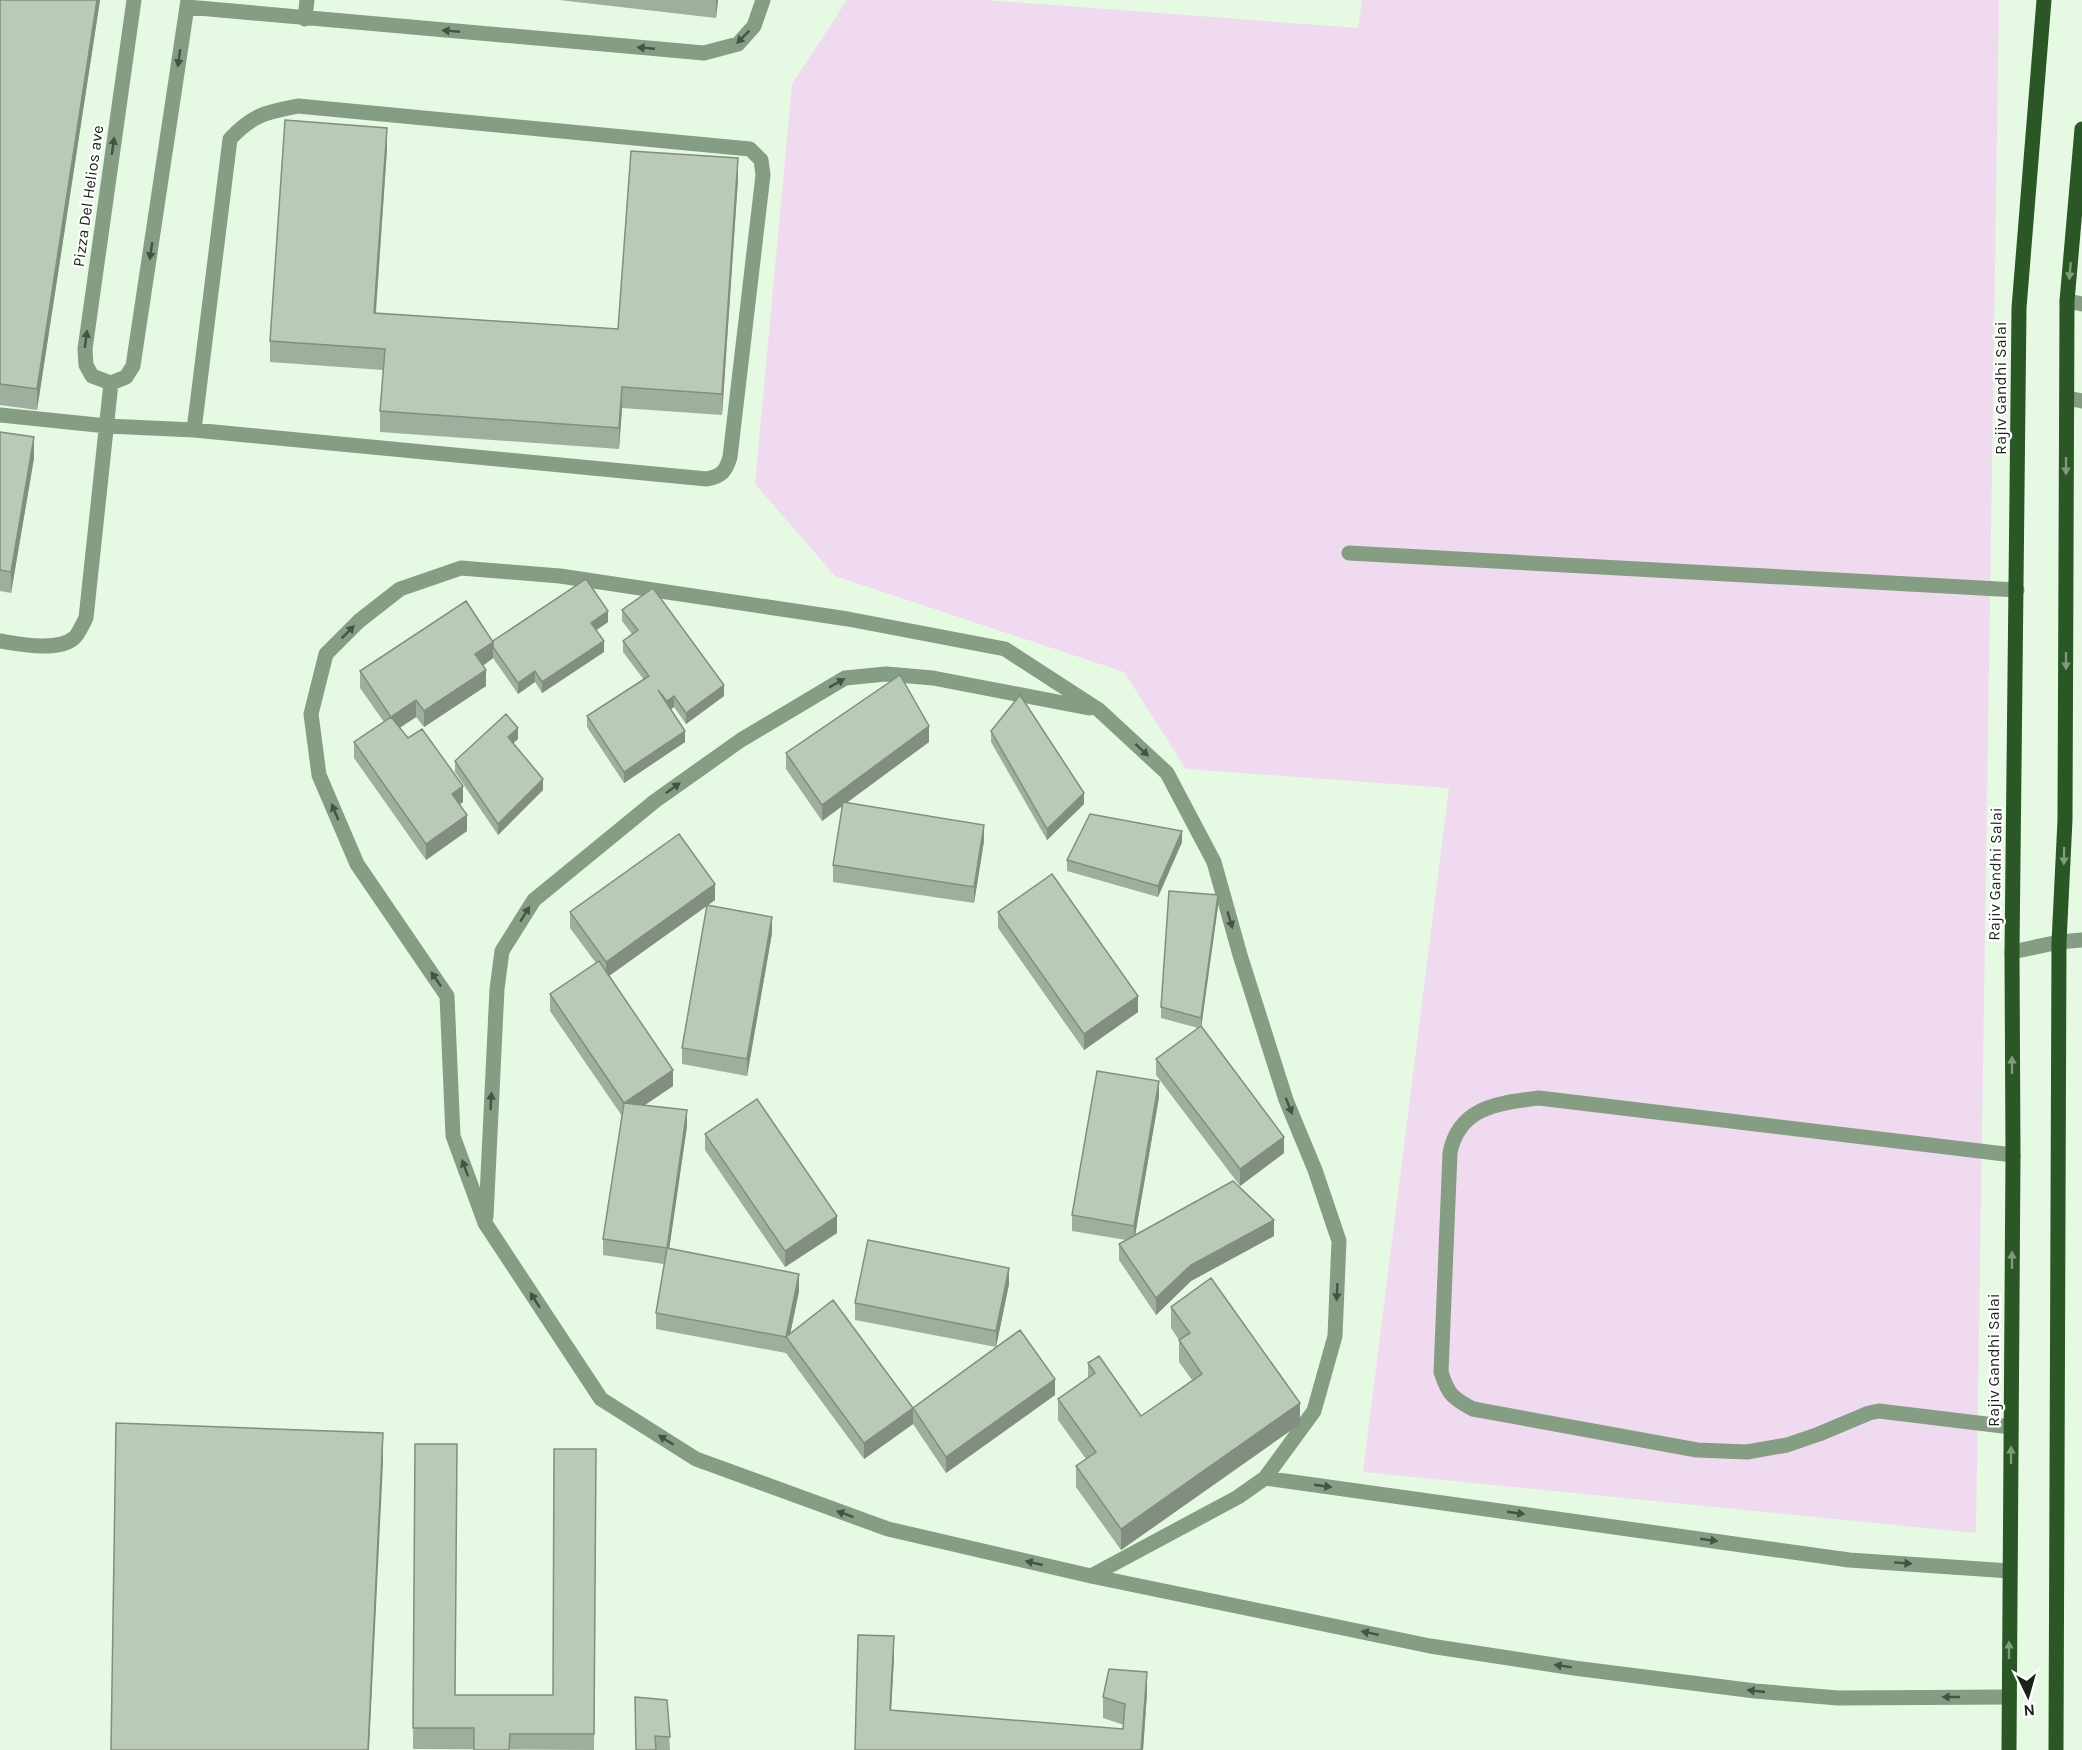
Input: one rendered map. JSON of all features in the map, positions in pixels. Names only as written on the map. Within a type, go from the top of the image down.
[{"type":"main road","name":"Rajiv Gandhi Salai","points":[[2009,1750],[2012,952],[2019,308],[2044,0]]},
{"type":"main road","points":[[2056,1750],[2059,942],[2065,820],[2075,302],[2082,129]]},
{"type":"street","name":"Pizza Del Helios ave","points":[[111,383],[92,376],[86,365],[85,349],[134,0]]},
{"type":"street","points":[[305,19],[307,0]]},
{"type":"street","points":[[0,641],[37,646],[60,644],[75,638],[86,618],[111,383],[126,377],[133,366],[187,3],[305,19],[704,53],[738,44],[754,26],[763,0]]},
{"type":"street","points":[[0,415],[107,426],[194,430],[707,479],[719,477],[726,469],[730,457],[763,175],[761,160],[750,149],[298,106],[264,112],[240,128],[230,139],[194,430]]},
{"type":"street","points":[[1349,554],[2017,590]]},
{"type":"street","points":[[1091,1576],[1239,1497],[1265,1478],[1314,1411],[1335,1336],[1339,1241],[1315,1170],[1286,1100],[1240,955],[1214,862],[1167,773],[1099,710],[1005,650],[848,619],[560,576],[461,568],[400,589],[359,621],[326,654],[311,714],[319,775],[357,864],[447,996],[453,1136],[485,1223],[601,1399],[696,1459],[888,1529],[1091,1576],[1430,1646],[1574,1668],[1755,1691],[1838,1698],[2009,1697]]},
{"type":"street","points":[[485,1223],[497,990],[502,951],[534,900],[655,801],[741,740],[845,678],[886,674],[933,678],[1099,710]]},
{"type":"street","points":[[2012,952],[2059,942],[2082,940]]},
{"type":"street","points":[[2011,1427],[1880,1411],[1869,1413],[1787,1445],[1747,1452],[1697,1450],[1473,1409],[1454,1399],[1446,1388],[1441,1372],[1450,1153],[1453,1139],[1463,1123],[1477,1112],[1503,1103],[1539,1098],[2013,1155]]},
{"type":"street","points":[[1265,1478],[1849,1560],[2010,1571]]},
{"type":"shaded area","points":[[847,0],[986,0],[1358,28],[1362,0],[1999,0],[1976,1533],[1363,1472],[1449,788],[1186,769],[1124,672],[835,576],[755,484],[792,84]]},
{"type":"building","points":[[0,0],[97,0],[37,389],[0,384]]},
{"type":"building","points":[[285,120],[387,128],[374,313],[618,329],[631,151],[738,158],[722,394],[622,387],[619,428],[380,411],[385,349],[270,341]]},
{"type":"building","points":[[0,432],[34,437],[11,572],[0,570]]},
{"type":"building","points":[[586,579],[608,611],[591,623],[604,641],[542,682],[535,671],[518,683],[493,647],[493,641]]},
{"type":"building","points":[[653,588],[724,685],[686,713],[674,696],[667,701],[658,690],[685,731],[624,772],[587,716],[649,676],[623,641],[638,630],[622,610]]},
{"type":"building","points":[[466,601],[493,642],[475,654],[486,670],[424,711],[416,700],[391,717],[360,671]]},
{"type":"building","points":[[900,675],[929,726],[822,805],[786,753]]},
{"type":"building","points":[[1020,695],[1084,793],[1047,829],[991,731]]},
{"type":"building","points":[[506,714],[518,728],[508,737],[543,779],[498,824],[455,761]]},
{"type":"building","points":[[391,717],[408,738],[422,729],[463,786],[452,794],[467,815],[426,844],[354,742]]},
{"type":"building","points":[[843,802],[984,825],[974,887],[833,865]]},
{"type":"building","points":[[1090,814],[1182,831],[1158,886],[1067,860]]},
{"type":"building","points":[[679,834],[715,884],[606,962],[570,912]]},
{"type":"building","points":[[1052,874],[1138,996],[1084,1034],[998,912]]},
{"type":"building","points":[[1169,891],[1218,895],[1201,1018],[1161,1007]]},
{"type":"building","points":[[707,905],[772,917],[747,1059],[682,1048]]},
{"type":"building","points":[[599,961],[673,1070],[624,1103],[550,994]]},
{"type":"building","points":[[1201,1026],[1284,1137],[1240,1169],[1156,1059]]},
{"type":"building","points":[[1097,1071],[1159,1081],[1134,1226],[1072,1215]]},
{"type":"building","points":[[757,1099],[837,1216],[785,1251],[705,1134]]},
{"type":"building","points":[[624,1103],[687,1110],[667,1248],[603,1239]]},
{"type":"building","points":[[1233,1181],[1274,1220],[1191,1265],[1156,1298],[1119,1244]]},
{"type":"building","points":[[868,1240],[1009,1268],[996,1331],[855,1303]]},
{"type":"building","points":[[667,1248],[799,1274],[786,1337],[656,1313]]},
{"type":"building","points":[[1211,1278],[1300,1403],[1121,1529],[1076,1466],[1096,1452],[1058,1399],[1095,1373],[1088,1363],[1099,1356],[1141,1416],[1202,1374],[1179,1340],[1190,1333],[1171,1307]]},
{"type":"building","points":[[833,1300],[913,1408],[864,1443],[786,1337]]},
{"type":"building","points":[[1020,1330],[1055,1379],[946,1457],[913,1408]]},
{"type":"building","points":[[116,1423],[383,1433],[368,1750],[111,1750]]},
{"type":"building","points":[[415,1444],[457,1444],[455,1695],[553,1695],[554,1449],[596,1449],[594,1734],[510,1734],[509,1750],[474,1750],[474,1728],[413,1728]]},
{"type":"building","points":[[858,1635],[894,1636],[890,1710],[1123,1729],[1125,1704],[1103,1697],[1109,1669],[1147,1672],[1141,1750],[855,1750]]},
{"type":"building","points":[[635,1697],[667,1700],[670,1737],[655,1736],[656,1750],[636,1750]]}]
